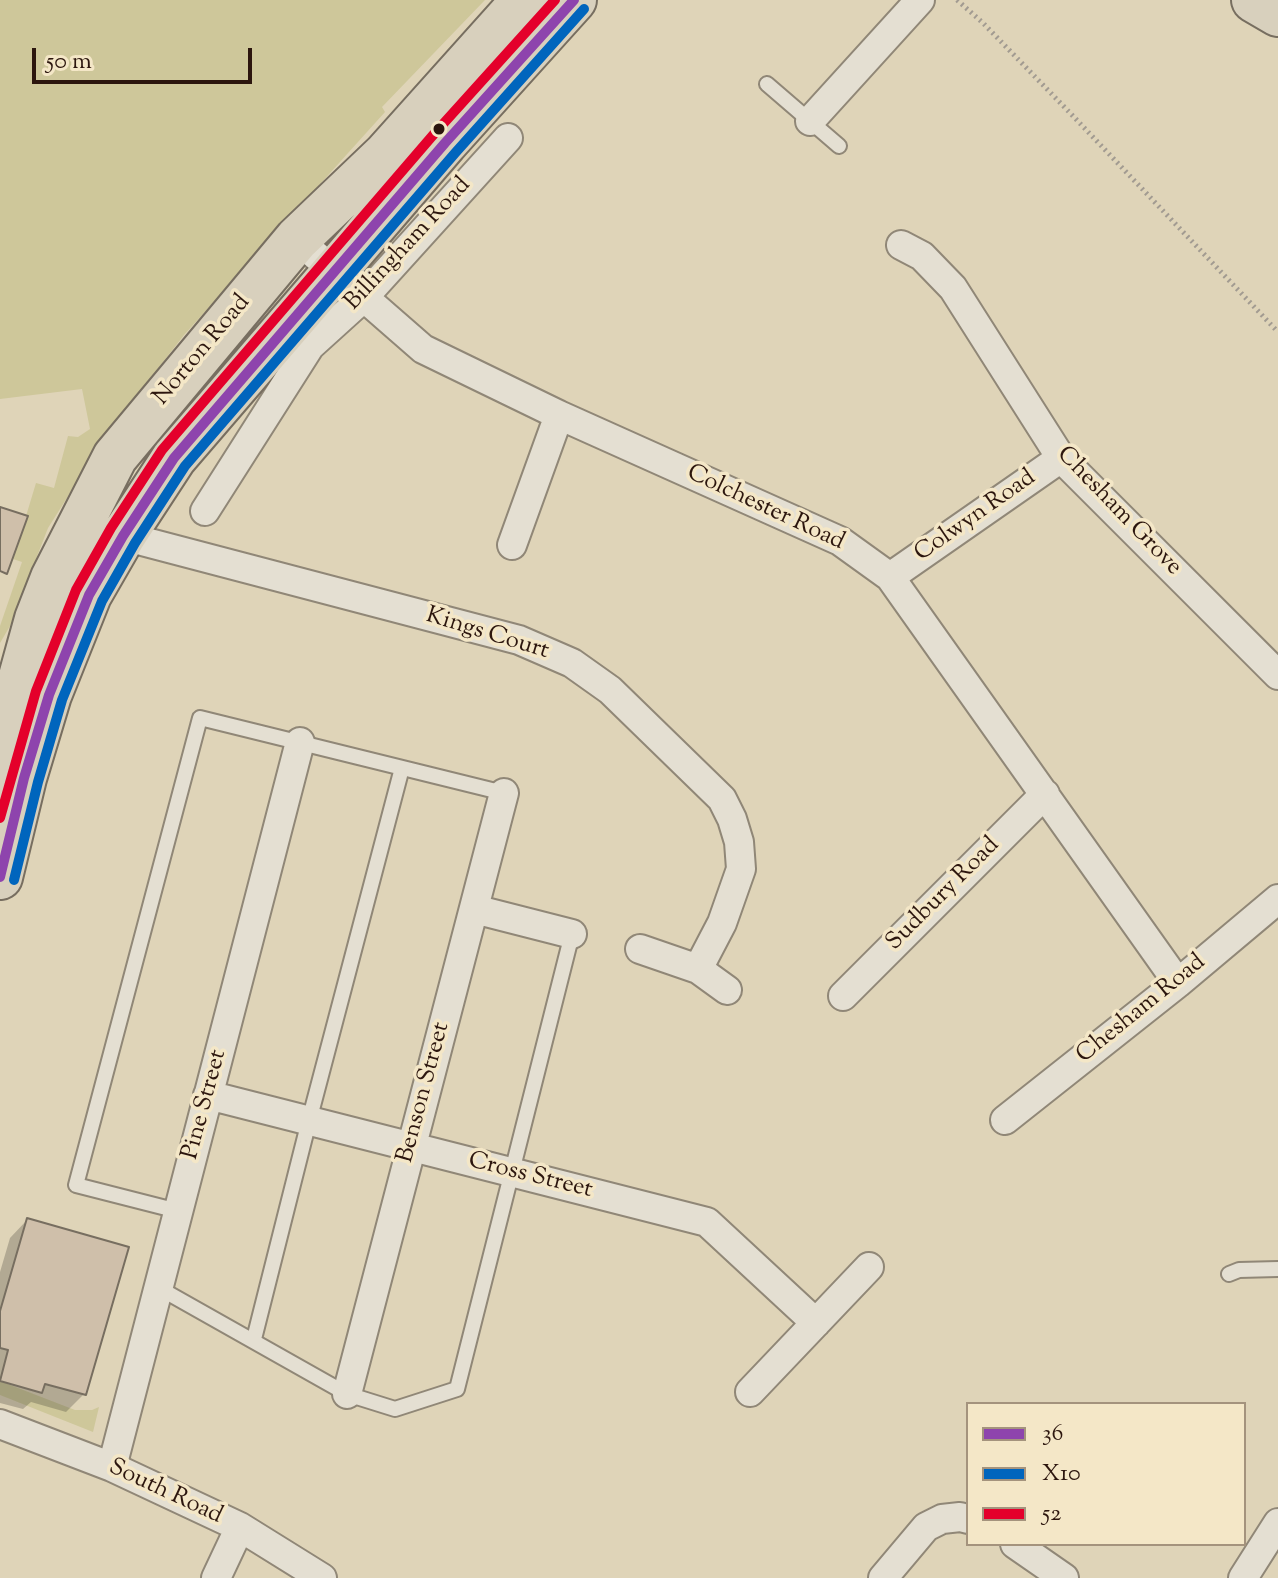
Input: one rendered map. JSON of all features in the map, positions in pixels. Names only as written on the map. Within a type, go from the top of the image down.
[{"type":"main road","name":"Norton Road","points":[[0,773],[16,695],[37,619],[53,578],[115,457],[297,239],[386,154],[524,0]]},
{"type":"main road","name":"Norton Road","points":[[0,877],[24,778],[49,695],[89,595],[174,458],[349,285],[445,143],[574,0]]},
{"type":"main road","points":[[1254,0],[1278,14]]},
{"type":"street","points":[[810,121],[920,0]]},
{"type":"street","name":"Billingham Road","points":[[205,511],[349,285],[508,138]]},
{"type":"street","name":"Colchester Road","points":[[297,239],[423,349],[559,415],[840,541],[890,577],[1178,983]]},
{"type":"street","name":"Chesham Grove","points":[[920,248],[953,288],[1061,458],[1278,675]]},
{"type":"street","points":[[512,545],[559,415]]},
{"type":"street","name":"Colwyn Road","points":[[890,577],[1061,458]]},
{"type":"street","name":"Kings Court","points":[[123,536],[519,640],[572,663],[610,690],[722,799],[732,819],[739,842],[741,869],[722,923],[698,969]]},
{"type":"street","name":"Pine Street","points":[[112,1467],[300,742]]},
{"type":"street","name":"Benson Street","points":[[347,1394],[504,793]]},
{"type":"street","name":"Sudbury Road","points":[[843,996],[1045,794]]},
{"type":"street","name":"Chesham Road","points":[[1005,1120],[1278,899]]},
{"type":"street","points":[[474,909],[572,934]]},
{"type":"street","points":[[640,949],[698,969],[727,990]]},
{"type":"street","name":"Cross Street","points":[[208,1095],[707,1222],[816,1323]]},
{"type":"street","points":[[750,1392],[869,1267]]},
{"type":"street","name":"South Road","points":[[0,1424],[112,1467],[240,1527],[322,1578]]},
{"type":"street","points":[[883,1578],[926,1527],[942,1519],[966,1518]]},
{"type":"street","points":[[1243,1578],[1278,1523]]},
{"type":"street","points":[[216,1578],[240,1527]]},
{"type":"street","points":[[1018,1546],[1064,1578]]},
{"type":"lane","points":[[767,84],[839,146]]},
{"type":"lane","points":[[178,1211],[76,1185],[200,718],[504,793]]},
{"type":"lane","points":[[254,1339],[402,768]]},
{"type":"lane","points":[[159,1288],[347,1394],[395,1409],[457,1389],[572,934]]},
{"type":"lane","points":[[1229,1274],[1239,1270],[1278,1269]]},
{"type":"path","points":[[957,0],[1063,105],[1278,332]]},
{"type":"shaded area","points":[[0,0],[485,0],[382,107],[385,112],[184,335],[108,433],[48,528],[10,626],[0,643],[0,626],[22,562],[13,559],[36,483],[54,488],[68,436],[78,437],[90,429],[82,389],[0,399]]},
{"type":"shaded area","points":[[0,1381],[75,1410],[99,1407],[93,1432],[0,1395]]},
{"type":"building","points":[[0,507],[28,516],[7,574],[0,571]]},
{"type":"building","points":[[27,1218],[129,1247],[86,1395],[45,1384],[42,1393],[0,1381],[8,1350],[0,1348],[0,1311]]},
{"type":"transit line","name":"52","points":[[0,818],[36,691],[76,590],[111,528],[162,450],[434,134],[555,0]]},
{"type":"transit line","name":"36","points":[[0,877],[24,778],[49,695],[89,595],[174,458],[445,143],[574,0]]},
{"type":"transit line","name":"X10","points":[[14,880],[62,700],[102,601],[185,466],[584,9]]}]
